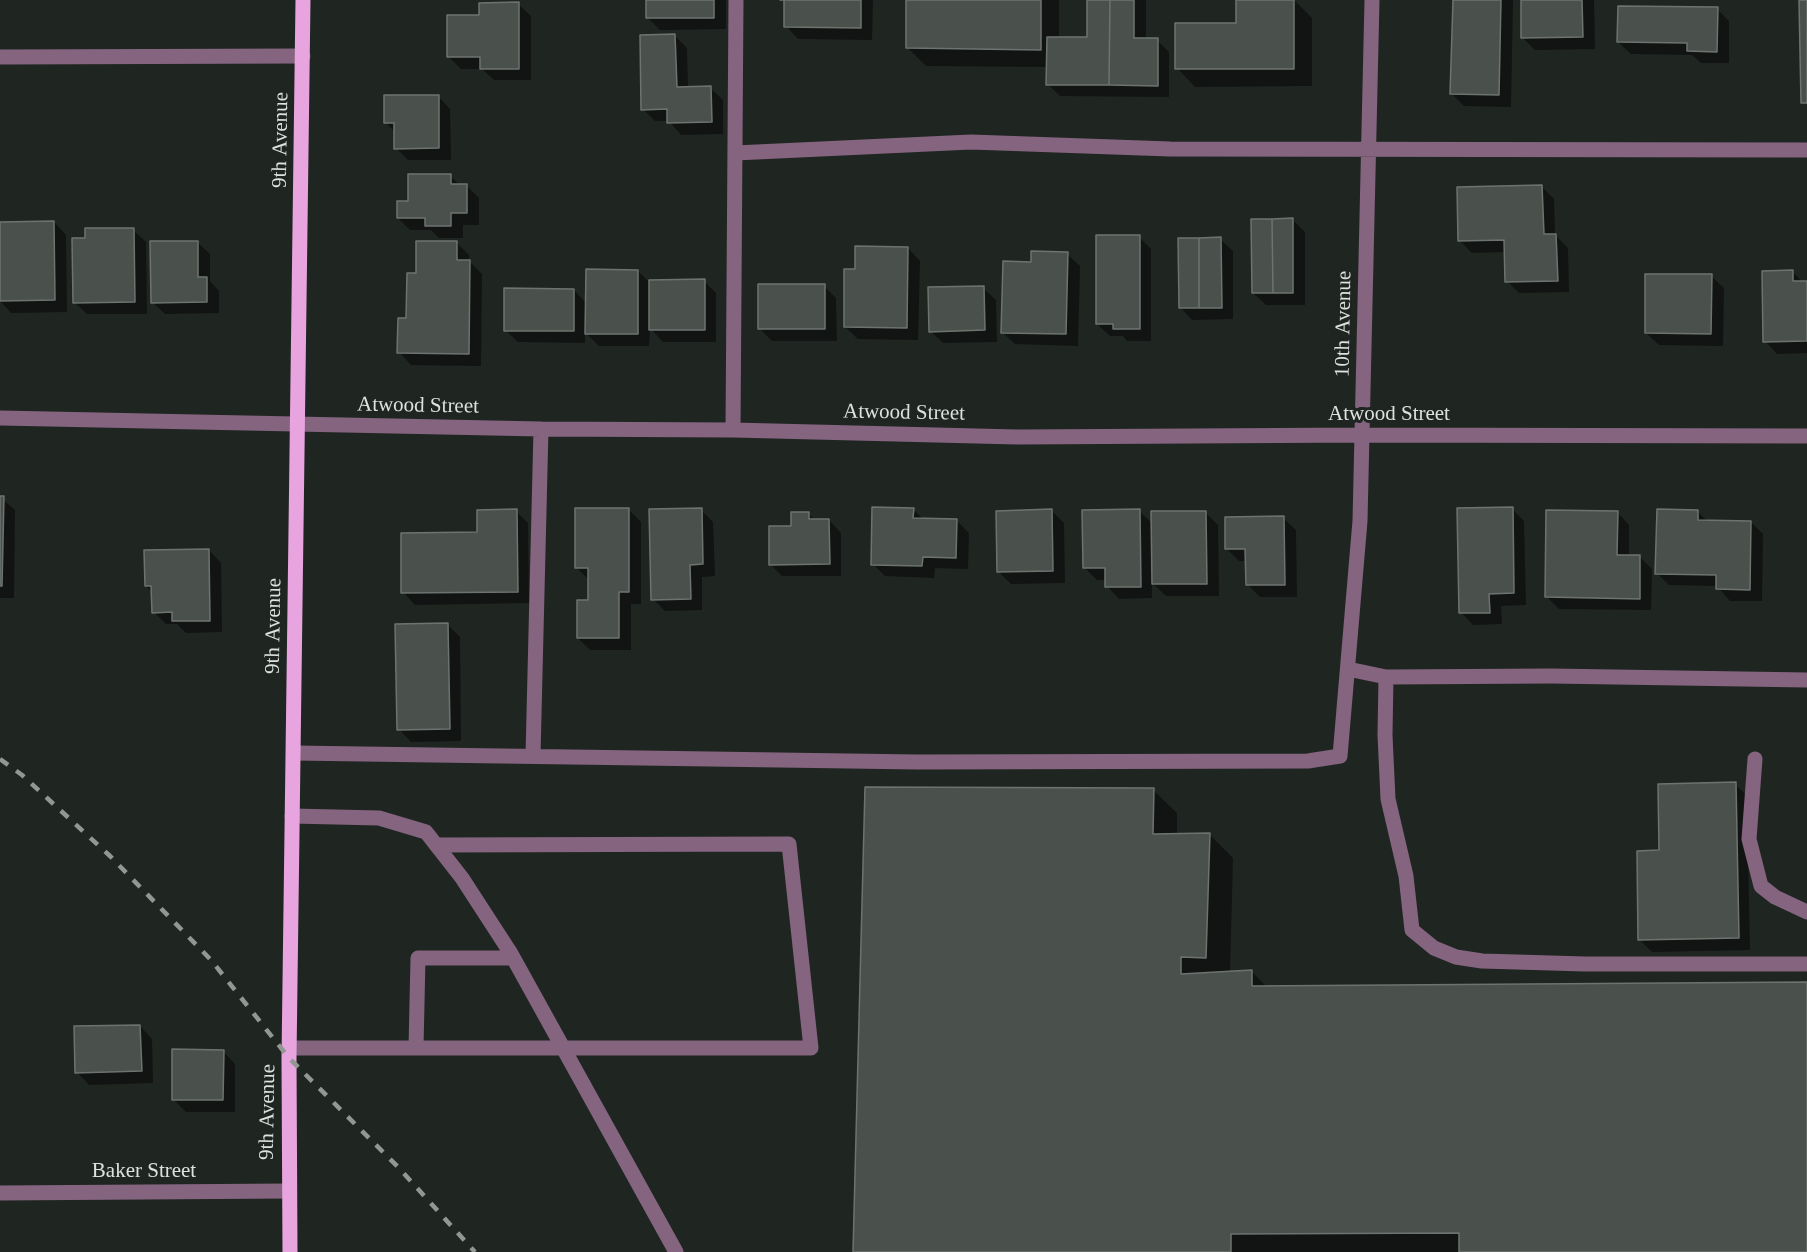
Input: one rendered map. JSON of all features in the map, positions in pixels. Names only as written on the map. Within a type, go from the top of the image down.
[{"type":"main road","name":"9th Avenue","points":[[290,1252],[288,1191],[303,0]]},
{"type":"street","points":[[733,430],[736,0]]},
{"type":"street","name":"10th Avenue","points":[[533,755],[918,762],[1308,761],[1340,756],[1360,521],[1372,0]]},
{"type":"street","points":[[0,57],[303,56]]},
{"type":"street","points":[[735,153],[971,142],[1170,148],[1369,150],[1807,150]]},
{"type":"street","name":"Atwood Street","points":[[0,418],[1017,437],[1807,436]]},
{"type":"street","points":[[294,753],[533,755],[541,429]]},
{"type":"street","points":[[1348,669],[1386,677],[1551,676],[1807,680]]},
{"type":"street","points":[[1386,677],[1385,735],[1388,799],[1406,876],[1412,930],[1434,948],[1456,957],[1508,964],[1807,964]]},
{"type":"street","points":[[1755,759],[1749,839],[1761,886],[1775,897],[1807,912]]},
{"type":"street","points":[[292,816],[379,818],[426,832],[462,878],[513,958],[676,1252]]},
{"type":"street","points":[[290,1048],[811,1048],[789,844],[436,845]]},
{"type":"street","points":[[416,1048],[418,958],[513,958]]},
{"type":"street","name":"Baker Street","points":[[0,1193],[288,1191]]},
{"type":"building","points":[[646,0],[714,0],[714,18],[646,18]]},
{"type":"building","points":[[784,0],[861,0],[861,28],[784,27]]},
{"type":"building","points":[[906,0],[1041,0],[1041,50],[906,48]]},
{"type":"building","points":[[1087,0],[1110,0],[1109,85],[1046,85],[1047,37],[1087,37]]},
{"type":"building","points":[[1110,0],[1134,0],[1134,38],[1158,38],[1158,86],[1109,85]]},
{"type":"building","points":[[1236,0],[1294,0],[1294,69],[1175,69],[1175,23],[1236,23]]},
{"type":"building","points":[[1453,0],[1501,0],[1499,95],[1450,94]]},
{"type":"building","points":[[1521,0],[1582,0],[1583,37],[1521,38]]},
{"type":"building","points":[[1799,0],[1807,0],[1807,103],[1801,103]]},
{"type":"building","points":[[519,2],[519,69],[480,69],[480,57],[447,57],[447,15],[479,15],[479,3]]},
{"type":"building","points":[[1618,6],[1718,7],[1717,52],[1687,51],[1687,43],[1617,42]]},
{"type":"building","points":[[675,34],[677,87],[711,86],[712,122],[667,123],[667,109],[641,110],[640,35]]},
{"type":"building","points":[[384,95],[439,95],[439,148],[394,149],[394,123],[384,123]]},
{"type":"building","points":[[408,174],[451,174],[451,184],[467,184],[467,213],[451,213],[451,226],[425,226],[425,218],[397,218],[397,201],[408,201]]},
{"type":"building","points":[[1542,185],[1544,234],[1556,234],[1558,281],[1505,282],[1504,240],[1458,241],[1457,187]]},
{"type":"building","points":[[1293,218],[1293,293],[1273,293],[1272,219]]},
{"type":"building","points":[[1251,219],[1272,219],[1273,293],[1252,293]]},
{"type":"building","points":[[54,221],[55,300],[0,301],[0,222]]},
{"type":"building","points":[[85,228],[134,228],[135,302],[73,303],[72,238],[85,238]]},
{"type":"building","points":[[1096,235],[1140,235],[1140,329],[1113,329],[1113,324],[1096,324]]},
{"type":"building","points":[[1221,237],[1222,308],[1199,308],[1199,238]]},
{"type":"building","points":[[1178,238],[1199,238],[1199,308],[1179,308]]},
{"type":"building","points":[[150,241],[198,241],[198,277],[207,277],[207,302],[151,303]]},
{"type":"building","points":[[416,241],[457,241],[457,260],[470,260],[469,354],[397,353],[398,318],[406,318],[407,273],[416,273]]},
{"type":"building","points":[[855,246],[908,247],[907,328],[844,327],[844,269],[855,269]]},
{"type":"building","points":[[1031,251],[1068,252],[1066,334],[1001,333],[1003,261],[1031,262]]},
{"type":"building","points":[[586,269],[638,270],[638,334],[585,334]]},
{"type":"building","points":[[1793,270],[1793,281],[1807,281],[1807,341],[1763,342],[1762,271]]},
{"type":"building","points":[[1645,274],[1712,274],[1711,334],[1645,333]]},
{"type":"building","points":[[705,279],[705,330],[649,330],[649,280]]},
{"type":"building","points":[[758,284],[825,284],[825,329],[758,329]]},
{"type":"building","points":[[984,286],[985,330],[929,332],[928,287]]},
{"type":"building","points":[[504,288],[574,289],[574,331],[504,331]]},
{"type":"building","points":[[0,496],[4,496],[2,586],[0,586]]},
{"type":"building","points":[[872,507],[914,508],[913,518],[957,519],[956,558],[923,557],[922,566],[871,565]]},
{"type":"building","points":[[1513,507],[1514,593],[1489,594],[1490,613],[1459,613],[1457,508]]},
{"type":"building","points":[[575,508],[629,508],[629,592],[619,592],[619,638],[577,638],[577,600],[588,600],[588,568],[575,568]]},
{"type":"building","points":[[702,508],[703,564],[690,565],[691,599],[651,600],[649,509]]},
{"type":"building","points":[[517,509],[518,592],[401,593],[401,533],[477,532],[477,510]]},
{"type":"building","points":[[1052,509],[1053,571],[997,572],[996,511]]},
{"type":"building","points":[[1140,509],[1141,587],[1105,587],[1105,568],[1083,568],[1082,510]]},
{"type":"building","points":[[1657,509],[1698,510],[1698,520],[1751,521],[1750,590],[1716,589],[1716,575],[1655,574]]},
{"type":"building","points":[[1546,510],[1618,511],[1617,555],[1640,555],[1640,599],[1545,597]]},
{"type":"building","points":[[1151,511],[1206,511],[1207,584],[1152,584]]},
{"type":"building","points":[[791,512],[809,512],[809,519],[829,519],[830,564],[769,565],[769,526],[791,526]]},
{"type":"building","points":[[1284,516],[1285,585],[1246,585],[1245,549],[1225,549],[1225,517]]},
{"type":"building","points":[[209,549],[210,621],[172,621],[172,612],[152,613],[151,586],[145,586],[144,550]]},
{"type":"building","points":[[448,623],[450,729],[397,730],[395,624]]},
{"type":"building","points":[[1736,782],[1739,938],[1638,940],[1637,851],[1659,850],[1658,784]]},
{"type":"building","points":[[865,787],[1154,788],[1153,834],[1210,833],[1206,958],[1181,957],[1181,974],[1252,970],[1252,986],[1807,982],[1807,1252],[1459,1252],[1459,1233],[1231,1234],[1231,1252],[853,1252]]},
{"type":"building","points":[[140,1025],[142,1071],[75,1073],[74,1026]]},
{"type":"building","points":[[172,1049],[224,1050],[223,1100],[172,1100]]},
{"type":"railway","points":[[0,759],[22,775],[110,856],[211,960],[289,1058],[398,1167],[475,1252]]}]
